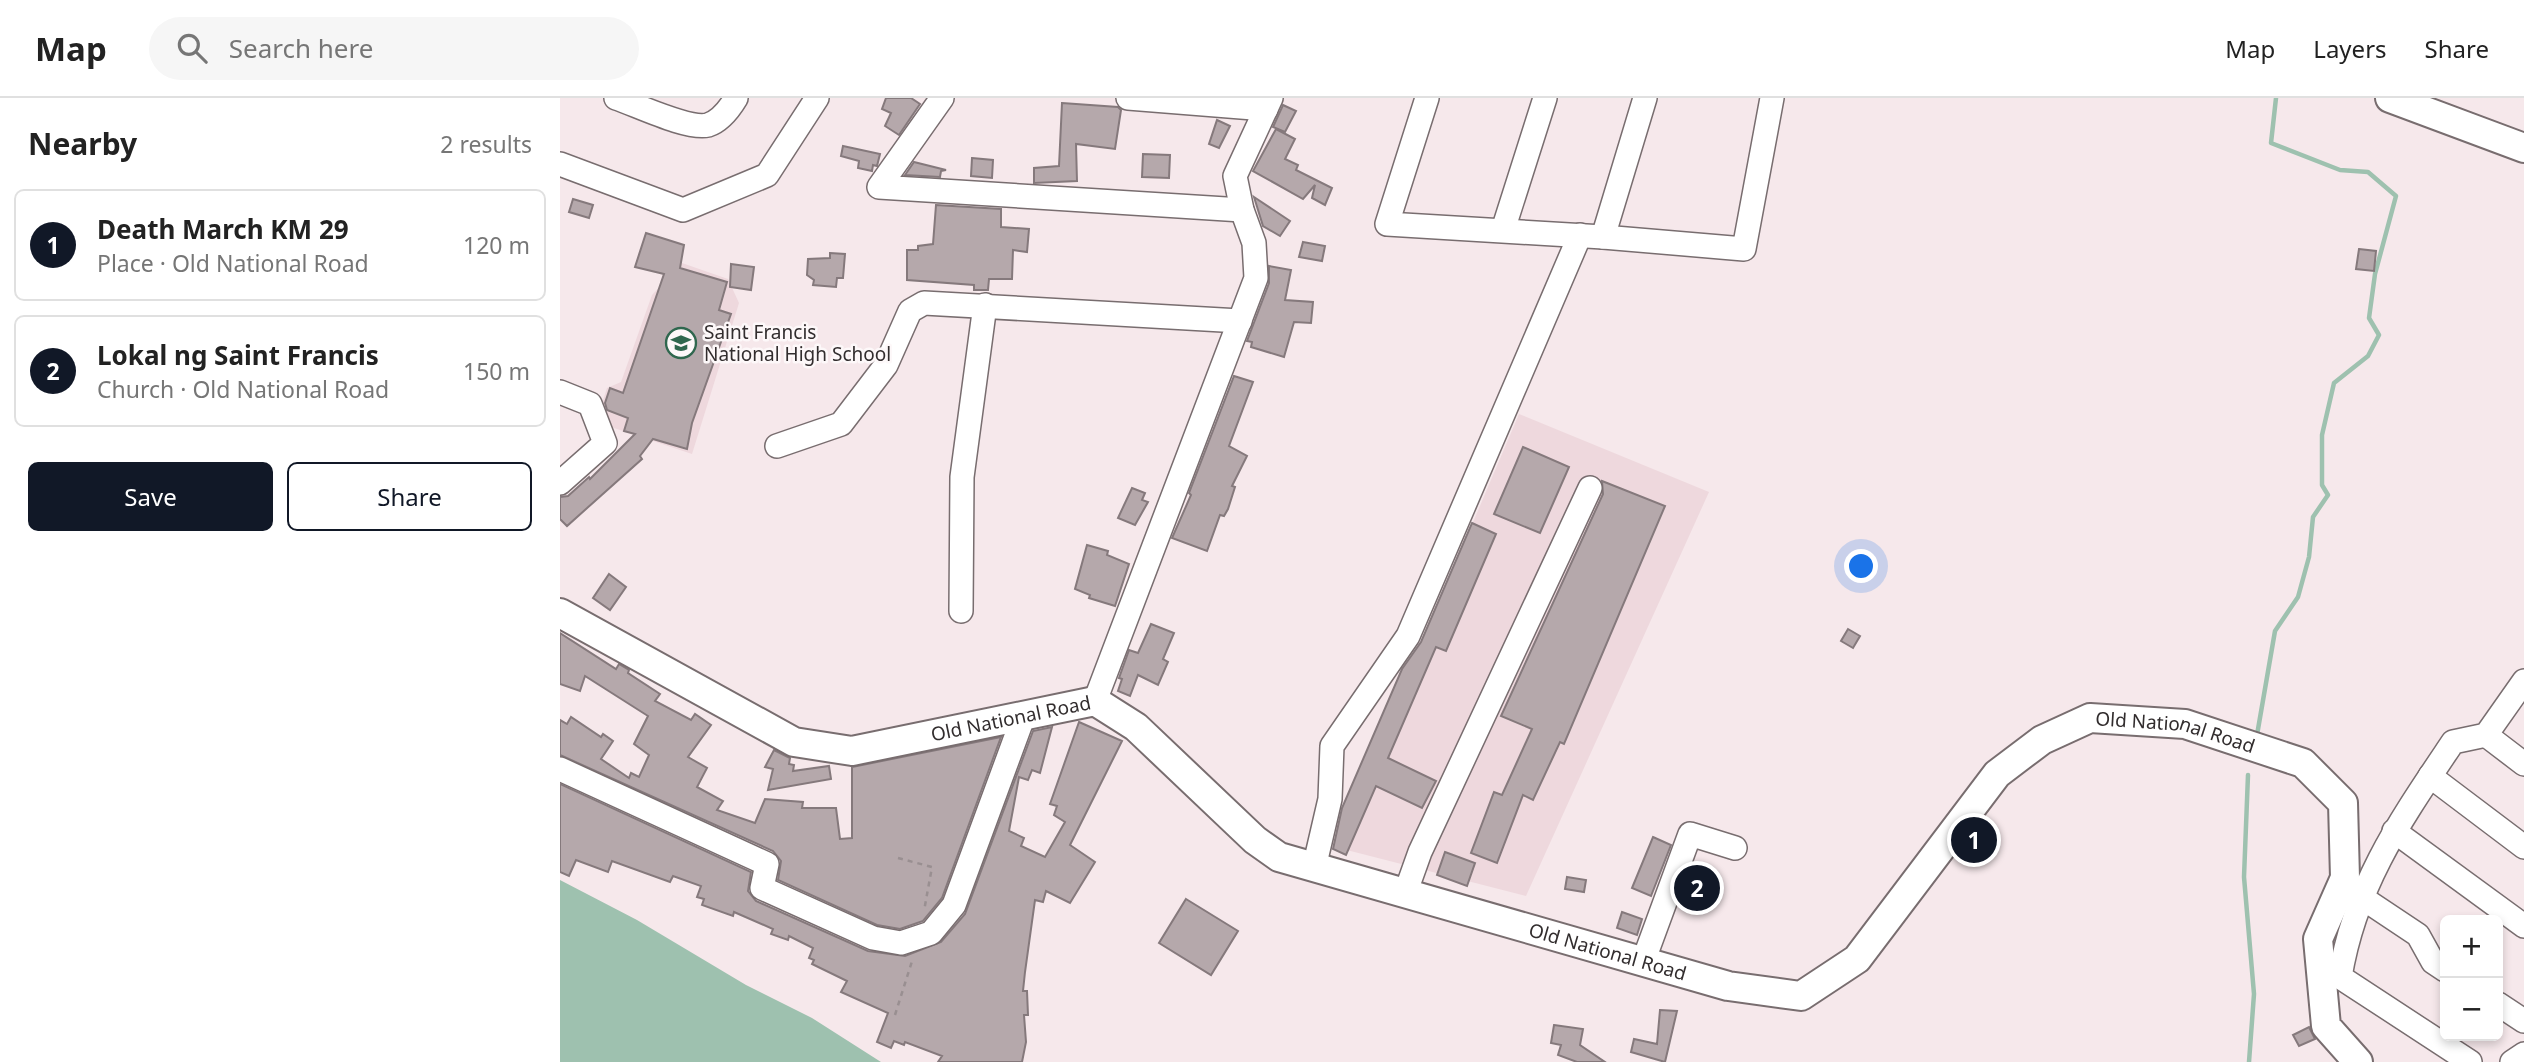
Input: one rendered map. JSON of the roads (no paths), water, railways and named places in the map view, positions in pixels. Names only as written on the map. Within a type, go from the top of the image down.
[{"type":"main road","points":[[2390,98],[2524,148]]},
{"type":"main road","name":"Old National Road","points":[[560,613],[794,742],[852,751],[1095,701],[1136,727],[1266,849],[1314,868],[1728,986],[1801,996],[1857,959],[1997,774],[2042,740],[2090,718],[2185,724],[2303,763],[2343,803],[2345,877],[2318,939],[2326,1026],[2358,1062]]},
{"type":"street","points":[[626,100],[691,124],[708,125],[729,110],[736,98]]},
{"type":"street","points":[[560,164],[683,210],[768,175],[817,98]]},
{"type":"street","points":[[942,98],[879,187],[1242,211]]},
{"type":"street","points":[[1095,701],[1256,278],[1254,243],[1242,211],[1235,176],[1268,104],[1128,98]]},
{"type":"street","points":[[1427,98],[1387,224],[1580,235],[1744,249],[1772,98]]},
{"type":"street","points":[[1503,230],[1545,98]]},
{"type":"street","points":[[1603,237],[1645,98]]},
{"type":"street","points":[[1314,868],[1330,799],[1332,746],[1408,636],[1580,235]]},
{"type":"street","points":[[777,446],[841,424],[886,365],[910,311],[923,303],[1240,321]]},
{"type":"street","points":[[961,611],[962,477],[985,305]]},
{"type":"street","points":[[560,392],[590,404],[605,443],[560,482]]},
{"type":"street","points":[[1405,894],[1420,852],[1590,488]]},
{"type":"street","points":[[2470,1062],[2340,977],[2346,939],[2361,897],[2394,831],[2453,742],[2486,735],[2523,686]]},
{"type":"street","points":[[560,769],[767,864],[762,888],[873,938],[901,943],[931,933],[954,905],[1024,716]]},
{"type":"street","points":[[2486,735],[2524,764]]},
{"type":"street","points":[[2430,776],[2524,847]]},
{"type":"street","points":[[2394,831],[2524,926]]},
{"type":"street","points":[[1643,962],[1690,834],[1735,848]]},
{"type":"street","points":[[2361,897],[2418,935],[2433,962],[2440,967]]},
{"type":"street","points":[[2503,1007],[2524,1021]]},
{"type":"street","points":[[2512,1062],[2524,1054]]},
{"type":"waterway","points":[[2257,735],[2275,631],[2298,597],[2309,557],[2313,517],[2328,495],[2322,485],[2322,435],[2334,383],[2368,356],[2379,335],[2369,318],[2375,274],[2396,196],[2368,172],[2340,170],[2271,143],[2276,98]]},
{"type":"waterway","points":[[2248,775],[2244,877],[2254,994],[2249,1062]]},
{"type":"place","name":"Saint Francis National High School","points":[[681,343]]},
{"type":"place","name":"Death March KM 29","points":[[1974,840]]},
{"type":"place","name":"Lokal ng Saint Francis","points":[[1697,888]]}]
